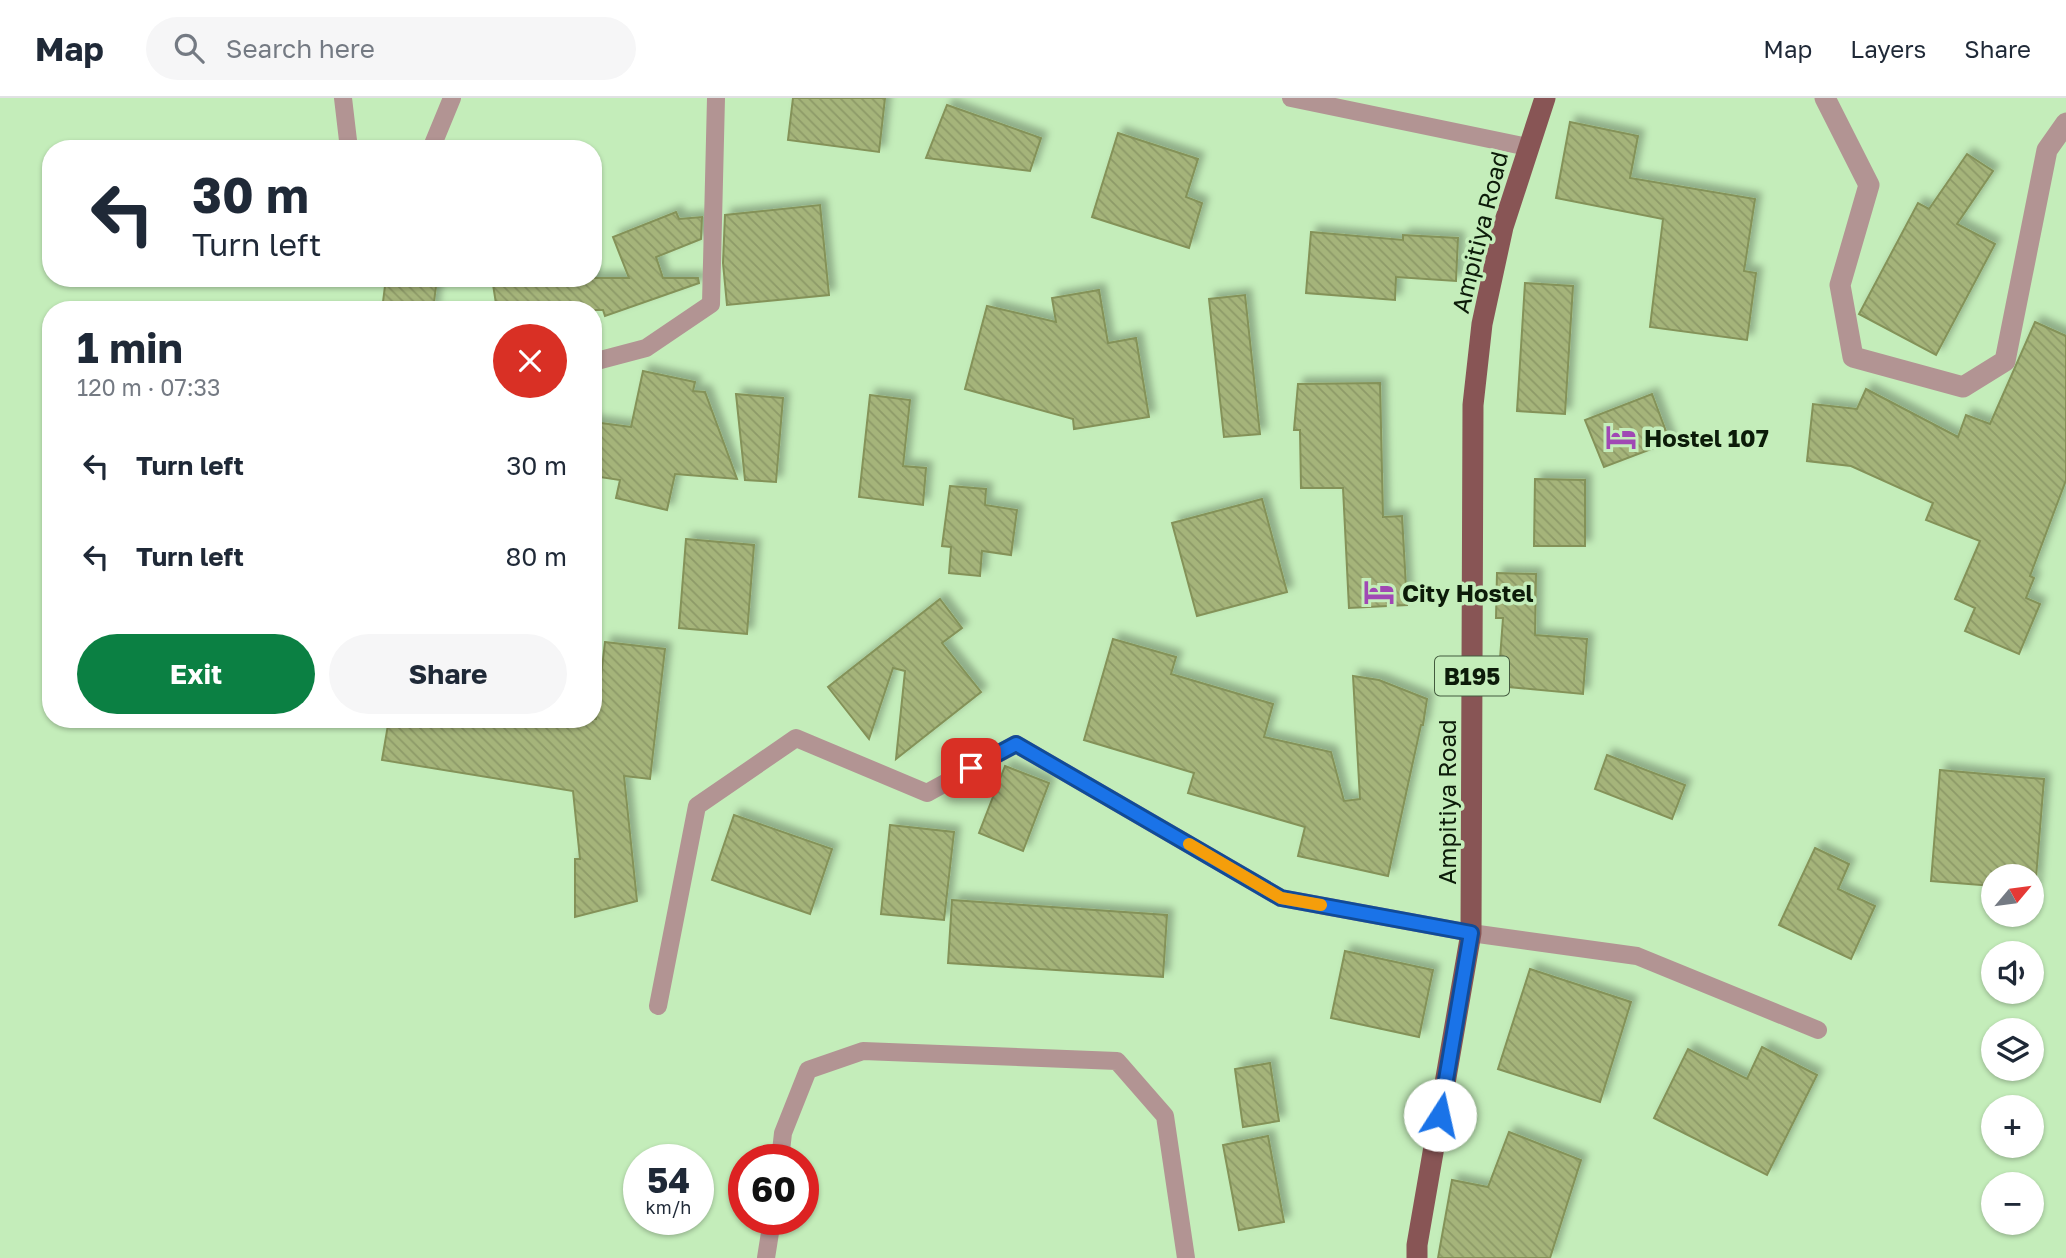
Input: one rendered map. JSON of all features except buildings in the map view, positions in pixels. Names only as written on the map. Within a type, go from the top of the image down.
[{"type":"main road","name":"Ampitiya Road","points":[[1417,1258],[1417,1245],[1471,933],[1473,405],[1482,324],[1503,227],[1545,98]]},
{"type":"street","points":[[1825,98],[1869,185],[1840,285],[1853,357],[1963,387],[2005,361],[2047,150],[2066,123]]},
{"type":"lane","points":[[343,98],[348,140]]},
{"type":"lane","points":[[434,140],[452,98]]},
{"type":"lane","points":[[602,360],[646,348],[710,304],[716,98]]},
{"type":"lane","points":[[1291,98],[1528,147]]},
{"type":"lane","points":[[658,1006],[697,806],[796,738],[927,793],[1016,744],[1281,898],[1471,933],[1637,956],[1818,1030]]},
{"type":"lane","points":[[782,1144],[783,1133],[808,1070],[863,1051],[1117,1061],[1165,1116],[1186,1258]]},
{"type":"lane","points":[[766,1258],[770,1235]]},
{"type":"slow traffic","points":[[1189,844],[1281,898],[1321,905]]},
{"type":"place","name":"Hostel 107","points":[[1621,437]]},
{"type":"place","name":"City Hostel","points":[[1379,592]]},
{"type":"route","points":[[971,768],[1016,744],[1281,898],[1471,933],[1440,1115]]}]
